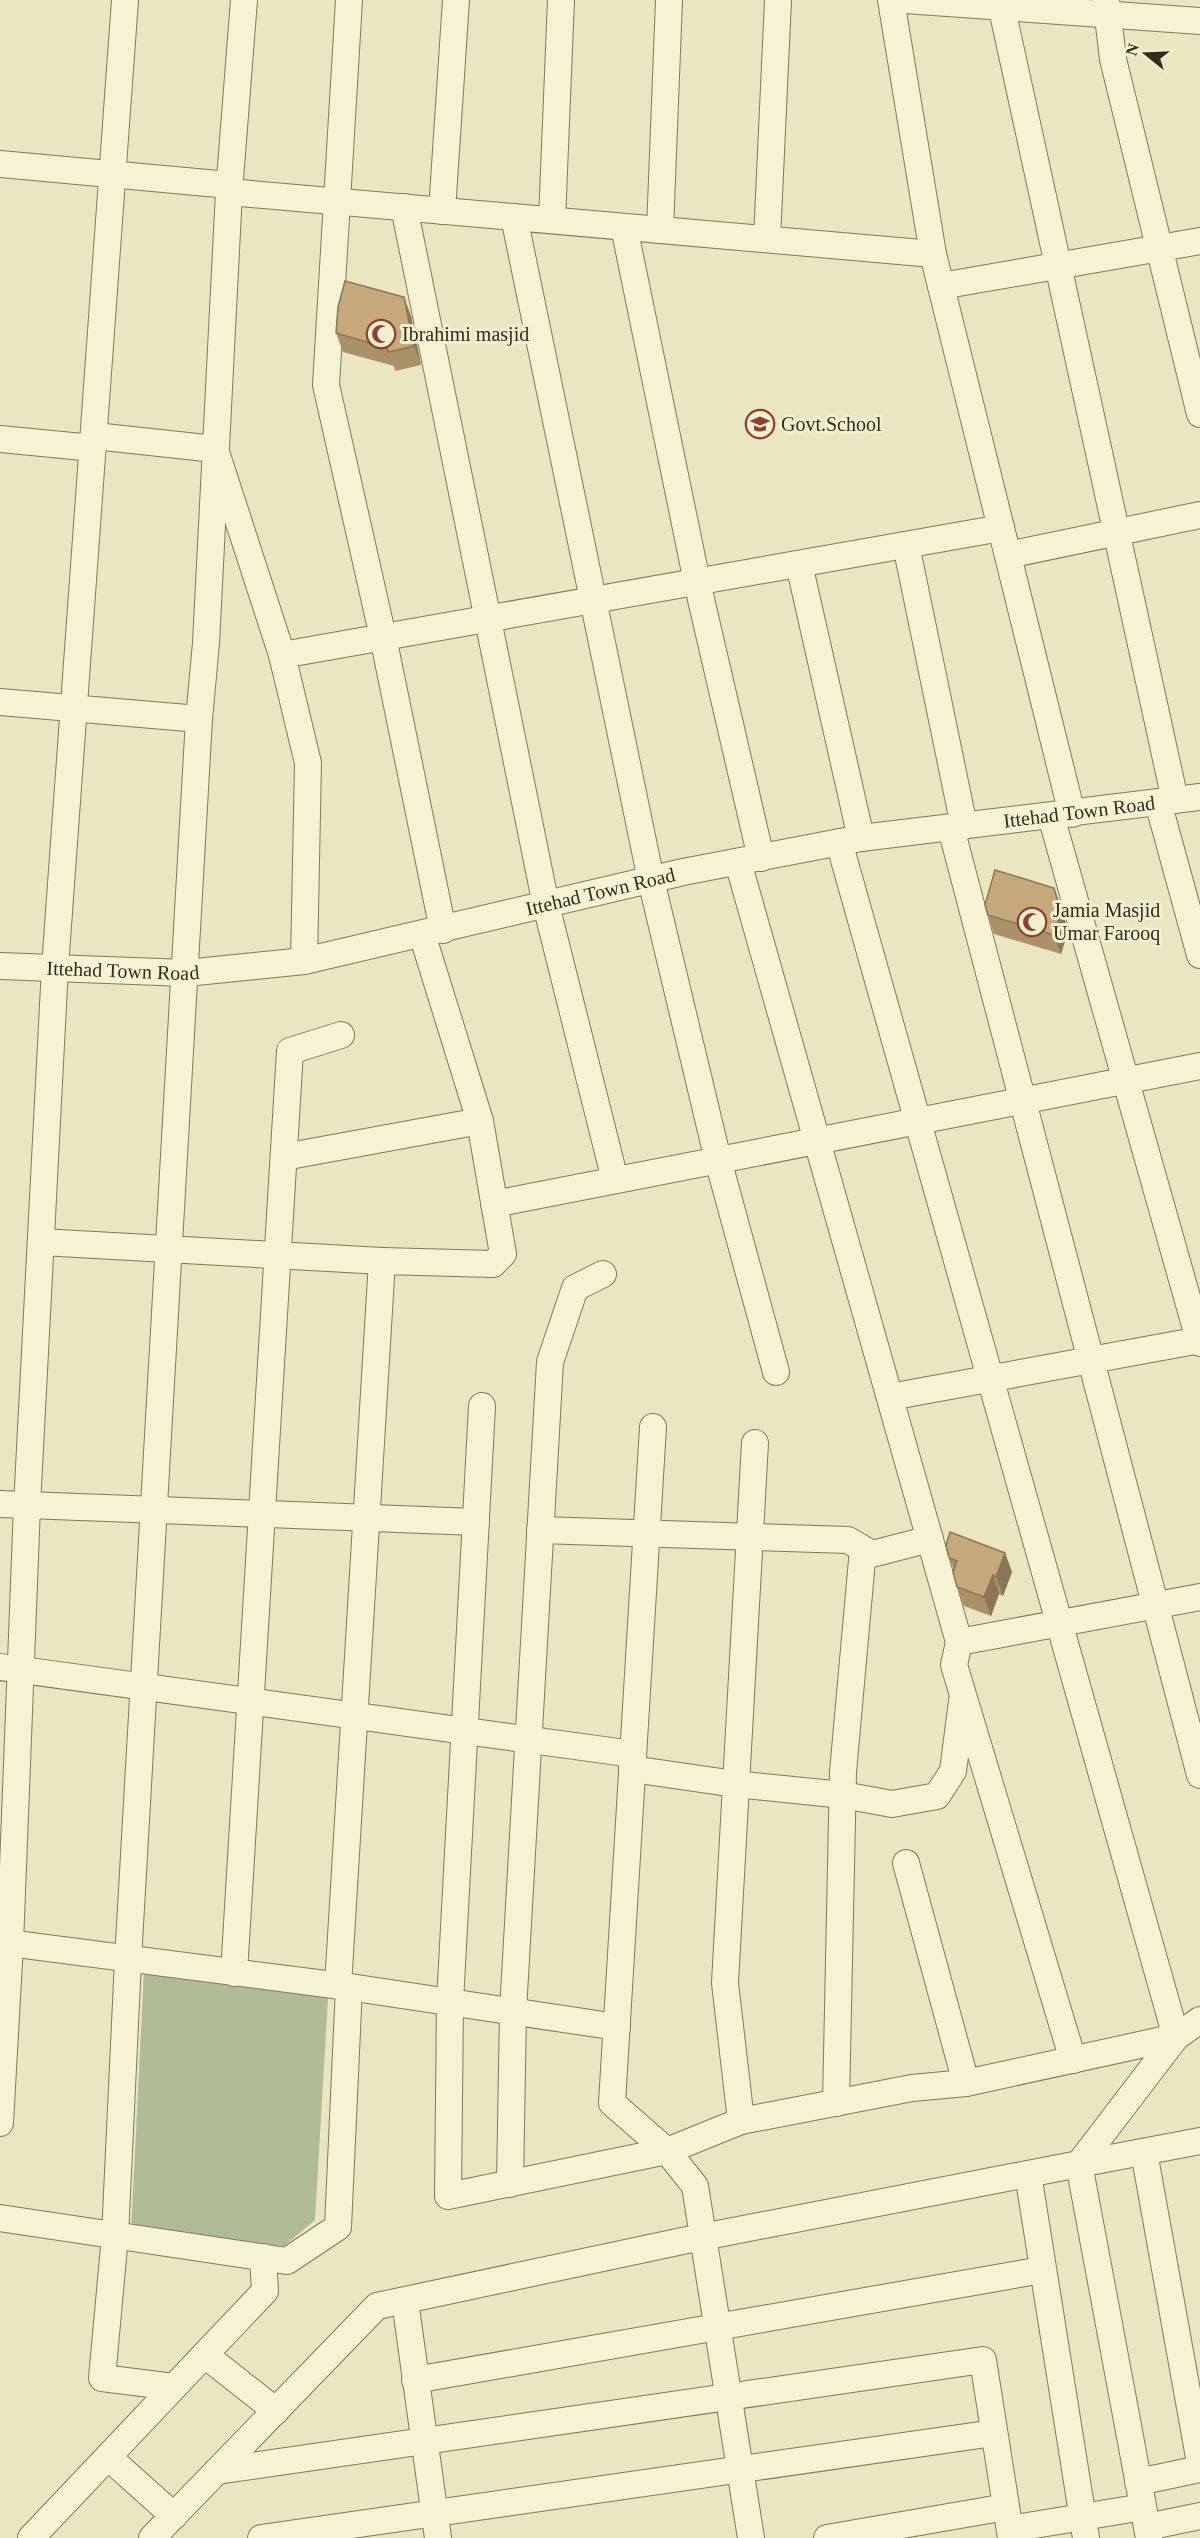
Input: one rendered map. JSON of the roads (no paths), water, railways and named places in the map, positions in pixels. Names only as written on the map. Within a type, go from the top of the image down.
[{"type":"street","points":[[0,2123],[10,1669],[27,1506],[55,966],[125,0]]},
{"type":"street","points":[[174,2387],[102,2378],[115,2235],[128,1960],[199,719],[206,643],[229,188],[244,0]]},
{"type":"street","points":[[41,1242],[279,1256],[493,1264],[503,1254],[480,1121],[433,932],[383,637],[326,385],[349,0]]},
{"type":"street","points":[[442,211],[456,0]]},
{"type":"street","points":[[552,220],[561,0]]},
{"type":"street","points":[[660,230],[669,0]]},
{"type":"street","points":[[767,239],[778,0]]},
{"type":"street","points":[[890,1397],[1200,1341],[1126,1081],[1062,815],[1008,555],[933,254],[891,0]]},
{"type":"street","points":[[905,0],[1106,7],[1200,21]]},
{"type":"street","points":[[1000,3],[1117,532],[1167,801],[1200,955]]},
{"type":"street","points":[[1106,7],[1113,59],[1200,414]]},
{"type":"street","points":[[0,165],[442,211],[933,254]]},
{"type":"street","points":[[404,207],[546,905],[615,1180]]},
{"type":"street","points":[[514,217],[651,879],[718,1161],[776,1372]]},
{"type":"street","points":[[624,227],[697,582],[750,860],[816,1141],[959,1642],[954,1665],[1073,2060]]},
{"type":"street","points":[[941,286],[1200,241]]},
{"type":"street","points":[[0,439],[215,449]]},
{"type":"street","points":[[215,449],[282,654],[308,763],[304,961]]},
{"type":"street","points":[[1008,555],[1200,515]]},
{"type":"street","points":[[282,654],[1001,528]]},
{"type":"street","points":[[906,545],[957,827],[1022,1101],[1200,1775]]},
{"type":"street","points":[[799,564],[850,840],[917,1122],[1176,2037]]},
{"type":"street","points":[[0,702],[199,719]]},
{"type":"street","name":"Ittehad Town Road","points":[[0,966],[55,966],[186,973],[304,961],[651,879],[850,840],[1200,796]]},
{"type":"street","points":[[234,1973],[290,1051],[341,1035]]},
{"type":"street","points":[[494,1204],[1200,1066]]},
{"type":"street","points":[[284,1157],[480,1121]]},
{"type":"street","points":[[0,2218],[287,2261],[338,2227],[344,1987],[355,1716],[382,1261]]},
{"type":"street","points":[[510,2184],[513,2012],[550,1362],[575,1288],[603,1274]]},
{"type":"street","points":[[482,1406],[450,2002],[448,2196],[667,2151],[741,2121],[912,2088],[966,2083],[1176,2037]]},
{"type":"street","points":[[653,1427],[612,2103],[667,2151],[695,2186],[751,2538]]},
{"type":"street","points":[[741,2121],[725,1983],[755,1443]]},
{"type":"street","points":[[0,1504],[476,1522]]},
{"type":"street","points":[[540,1530],[848,1540],[872,1554],[930,1539]]},
{"type":"street","points":[[836,2103],[843,1795],[863,1549]]},
{"type":"street","points":[[959,1642],[1200,1597]]},
{"type":"street","points":[[10,1669],[529,1740],[735,1784],[843,1795],[892,1804],[937,1796],[953,1771],[963,1693]]},
{"type":"street","points":[[906,1863],[966,2083]]},
{"type":"street","points":[[5,1943],[344,1987],[616,2026]]},
{"type":"street","points":[[1146,2524],[1079,2164],[1176,2037],[1200,2020]]},
{"type":"street","points":[[152,2538],[377,2306],[704,2237],[1200,2141]]},
{"type":"street","points":[[1144,2151],[1200,2463]]},
{"type":"street","points":[[1028,2174],[1084,2528]]},
{"type":"street","points":[[31,2538],[265,2291],[263,2257]]},
{"type":"street","points":[[415,2380],[1042,2270]]},
{"type":"street","points":[[405,2301],[438,2538]]},
{"type":"street","points":[[205,2355],[276,2411]]},
{"type":"street","points":[[217,2471],[982,2360],[1009,2525]]},
{"type":"street","points":[[261,2538],[994,2433]]},
{"type":"street","points":[[108,2457],[174,2516]]},
{"type":"street","points":[[1138,2482],[1200,2469]]},
{"type":"street","points":[[827,2538],[1009,2525],[1084,2528],[1146,2524],[1200,2516]]},
{"type":"place","name":"Ibrahimi masjid","points":[[381,334]]},
{"type":"place","name":"Govt.School","points":[[760,424]]},
{"type":"place","name":"Jamia Masjid Umar Farooq","points":[[1032,922]]}]
